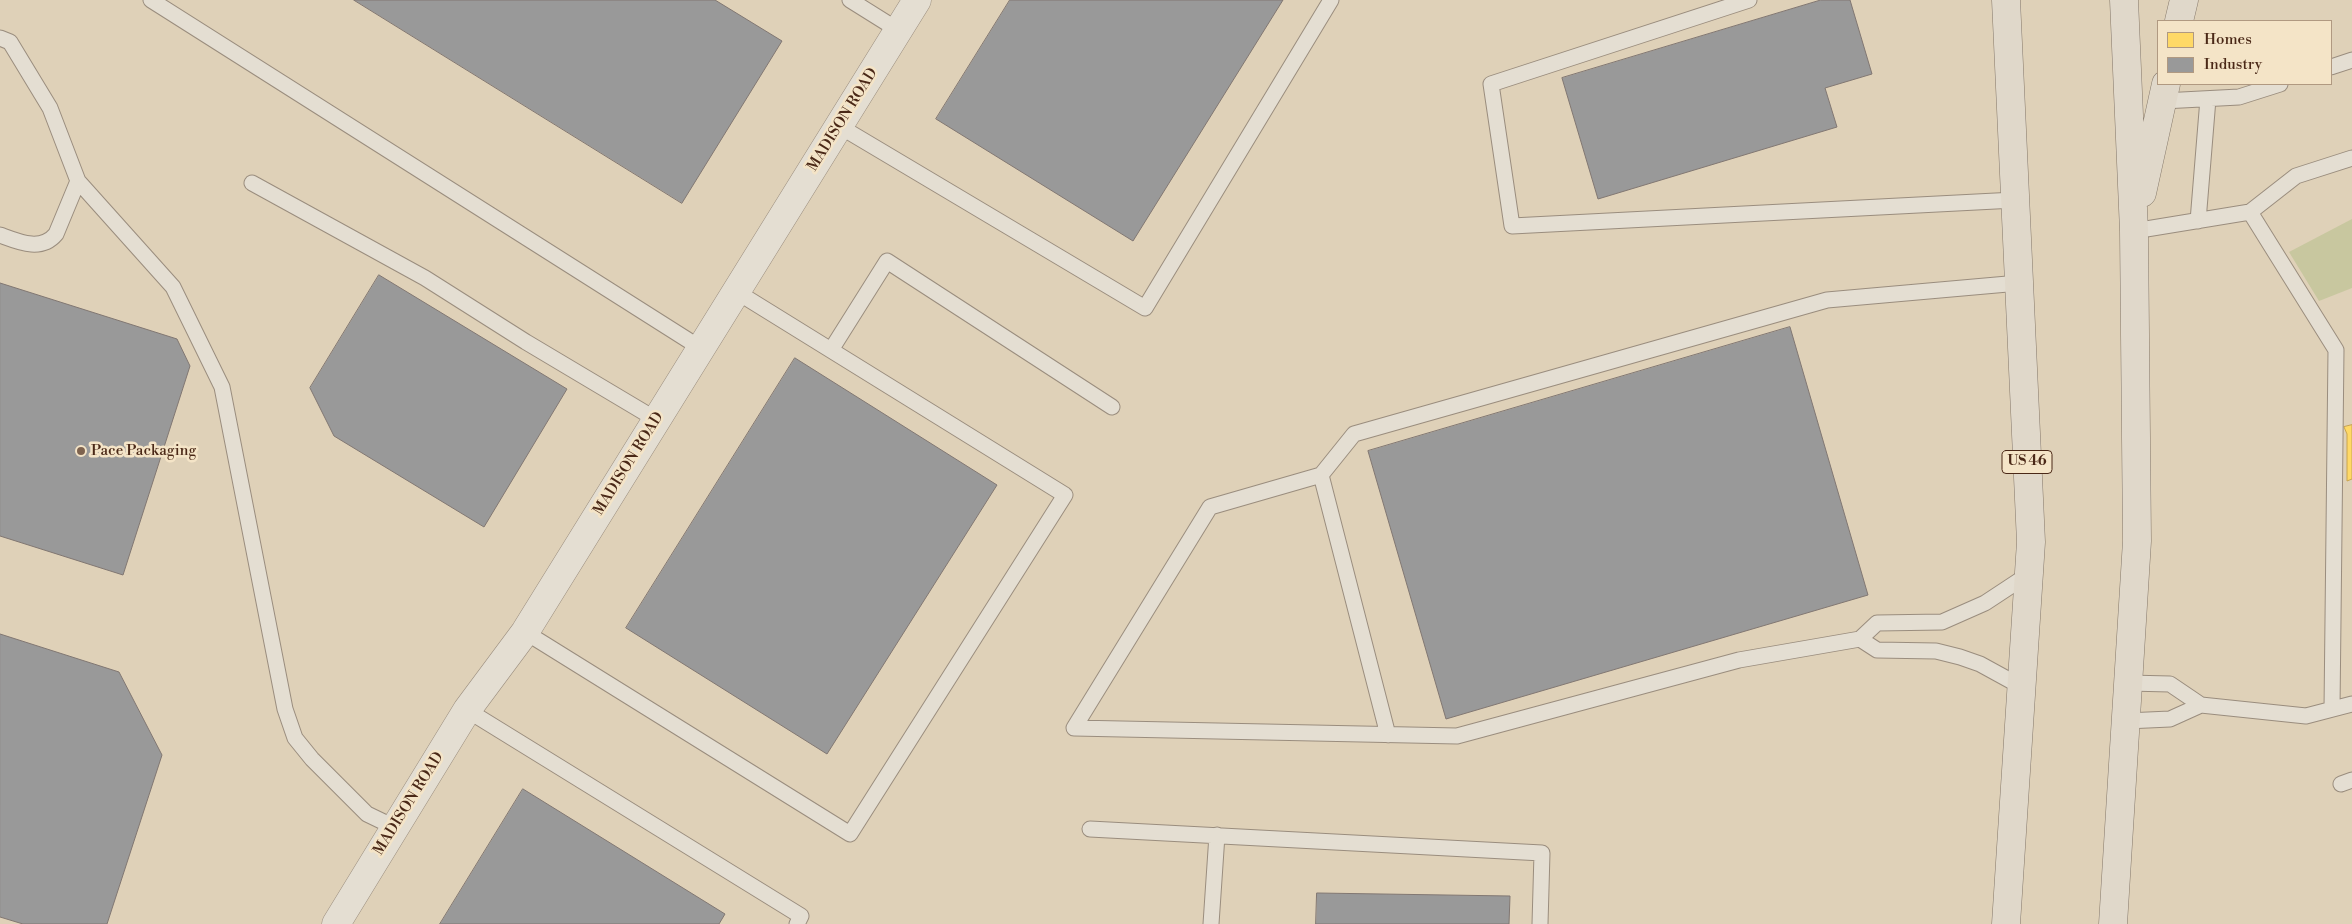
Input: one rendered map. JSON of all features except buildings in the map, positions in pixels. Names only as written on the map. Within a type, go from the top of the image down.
[{"type":"highway","name":"US 46","points":[[2006,0],[2031,542],[2006,924]]},
{"type":"highway","points":[[2113,924],[2137,542],[2134,231],[2124,0]]},
{"type":"highway","points":[[2180,20],[2184,0]]},
{"type":"highway","points":[[2134,231],[2164,93]]},
{"type":"street","name":"MADISON ROAD","points":[[336,924],[467,710],[525,632],[738,292],[917,0]]},
{"type":"lane","points":[[152,0],[702,349]]},
{"type":"lane","points":[[850,0],[898,30]]},
{"type":"lane","points":[[839,126],[1145,308],[1331,0]]},
{"type":"lane","points":[[1749,0],[1491,84],[1512,226],[2015,200]]},
{"type":"lane","points":[[0,38],[10,42],[50,108],[78,181],[173,287],[222,387],[285,709],[295,738],[312,759],[367,814],[394,827]]},
{"type":"lane","points":[[2332,67],[2352,60]]},
{"type":"lane","points":[[2164,93],[2208,99],[2239,97],[2277,85]]},
{"type":"lane","points":[[2198,220],[2208,99]]},
{"type":"lane","points":[[2134,231],[2250,212],[2296,176],[2352,158]]},
{"type":"lane","points":[[0,235],[38,245],[52,240],[78,181]]},
{"type":"lane","points":[[252,183],[425,278],[526,342],[657,420]]},
{"type":"lane","points":[[2250,212],[2336,350],[2332,709]]},
{"type":"lane","points":[[831,350],[887,261],[1112,407]]},
{"type":"lane","points":[[2019,283],[1827,300],[1354,434],[1321,475],[1210,507],[1074,728],[1457,736],[1739,660],[1860,639],[1877,623],[1942,622],[1985,603],[2029,574]]},
{"type":"lane","points":[[525,632],[850,834],[1065,495],[738,292]]},
{"type":"lane","points":[[1321,475],[1388,734]]},
{"type":"lane","points":[[1860,639],[1876,650],[1936,651],[1960,657],[1980,664],[2022,687]]},
{"type":"lane","points":[[2128,683],[2170,684],[2201,705],[2306,716],[2352,704]]},
{"type":"lane","points":[[2126,721],[2170,719],[2201,705]]},
{"type":"lane","points":[[467,710],[801,916],[797,924]]},
{"type":"lane","points":[[1090,830],[1542,852],[1540,924]]},
{"type":"lane","points":[[1210,924],[1217,835]]},
{"type":"green space","points":[[2352,219],[2352,288],[2319,301],[2289,252]]},
{"type":"place","name":"Pace Packaging","points":[[81,451]]}]
